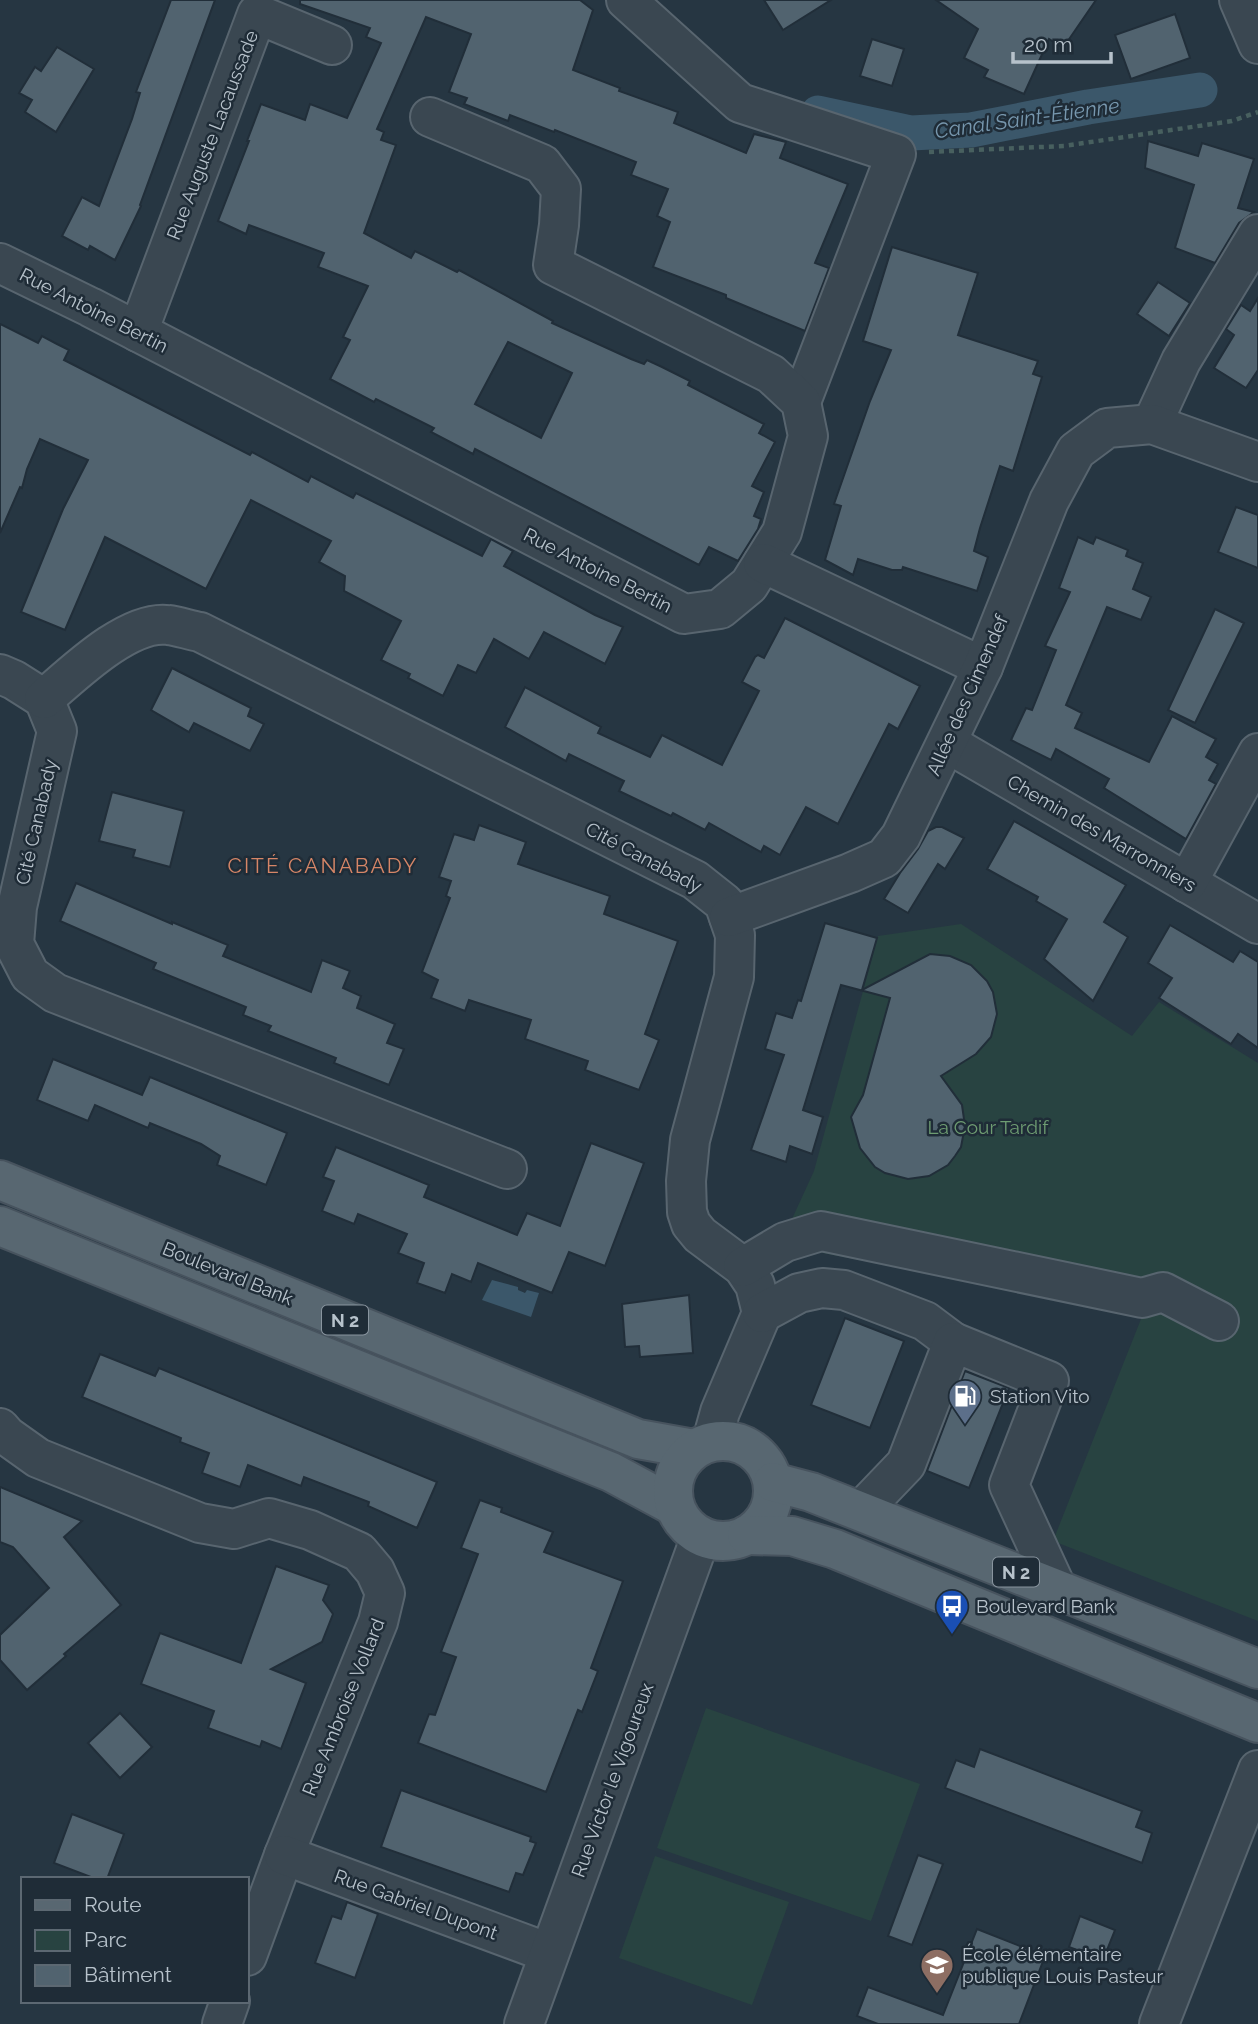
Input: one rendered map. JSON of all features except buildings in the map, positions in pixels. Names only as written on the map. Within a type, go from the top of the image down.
[{"type":"main road","name":"Boulevard Bank","points":[[0,1180],[638,1439],[703,1445]]},
{"type":"main road","name":"N 2","points":[[0,1226],[611,1472],[674,1506],[689,1529],[701,1536],[716,1541],[732,1541],[747,1535],[792,1536],[835,1549],[1258,1723]]},
{"type":"main road","name":"N 2","points":[[703,1445],[728,1441],[744,1445],[757,1454],[767,1466],[773,1482],[811,1492],[861,1511],[1258,1668]]},
{"type":"main road","points":[[674,1506],[672,1490],[675,1474],[682,1460],[703,1445]]},
{"type":"main road","points":[[747,1535],[759,1526],[768,1513],[773,1498],[773,1482]]},
{"type":"street","points":[[430,117],[542,164],[561,189],[553,265],[771,374],[802,402],[896,154],[740,103],[626,0]]},
{"type":"street","points":[[1239,0],[1258,44]]},
{"type":"street","name":"Rue Auguste Lacaussade","points":[[138,332],[257,14],[332,45]]},
{"type":"street","points":[[1258,234],[1181,361],[1152,424],[1258,462]]},
{"type":"street","name":"Rue Antoine Bertin","points":[[0,263],[684,614],[720,609],[749,585],[782,532],[808,436],[802,402]]},
{"type":"street","name":"Allée des Cimendef","points":[[729,917],[884,858],[901,836],[983,667],[1049,501],[1076,450],[1107,428],[1152,424]]},
{"type":"street","points":[[763,563],[983,667]]},
{"type":"street","name":"Cité Canabady","points":[[507,1169],[55,993],[30,975],[14,944],[17,907],[57,731],[44,699],[83,665],[128,633],[165,624],[200,632],[695,880],[724,903],[735,935],[734,977],[690,1140],[687,1212],[691,1224],[700,1235],[743,1267],[755,1285],[762,1313]]},
{"type":"street","points":[[0,674],[44,699]]},
{"type":"street","name":"Chemin des Marronniers","points":[[947,743],[1258,924]]},
{"type":"street","points":[[1187,883],[1258,753]]},
{"type":"street","points":[[743,1267],[785,1242],[821,1231],[1142,1298],[1163,1292],[1219,1321]]},
{"type":"street","points":[[703,1445],[762,1313],[799,1293],[822,1288],[844,1290],[925,1321],[953,1342],[1049,1381],[1009,1485],[1057,1589]]},
{"type":"street","points":[[861,1511],[906,1464],[953,1342]]},
{"type":"street","name":"Rue Ambroise Vollard","points":[[0,1428],[38,1458],[200,1523],[234,1529],[269,1518],[310,1530],[359,1552],[375,1571],[385,1593],[378,1622],[284,1855],[248,1953]]},
{"type":"street","name":"Rue Victor le Vigoureux","points":[[524,2024],[701,1536]]},
{"type":"street","points":[[1165,2022],[1258,1770]]},
{"type":"street","name":"Rue Gabriel Dupont","points":[[284,1855],[549,1953]]},
{"type":"street","points":[[222,2024],[229,2003]]},
{"type":"path","points":[[896,154],[1064,146],[1232,121],[1258,111]]},
{"type":"green space","name":"La Cour Tardif","points":[[961,924],[1132,1036],[1159,1002],[1258,1063],[1258,1621],[1053,1541],[1143,1314],[812,1251],[786,1232],[814,1171],[878,936]]},
{"type":"green space","points":[[706,1708],[920,1784],[871,1921],[657,1848]]},
{"type":"green space","points":[[655,1856],[789,1902],[752,2005],[619,1958]]},
{"type":"water","points":[[492,1280],[518,1287],[518,1290],[525,1293],[527,1290],[539,1293],[531,1317],[482,1300]]},
{"type":"waterway","name":"Canal Saint-Étienne","points":[[818,113],[911,133],[971,130],[1088,107],[1200,90]]},
{"type":"place","name":"Station Vito","points":[[965,1426]]},
{"type":"place","name":"Boulevard Bank","points":[[952,1636]]},
{"type":"place","name":"École élémentaire publique Louis Pasteur","points":[[937,1995]]},
{"type":"district","name":"CITÉ CANABADY","points":[[323,865]]}]
